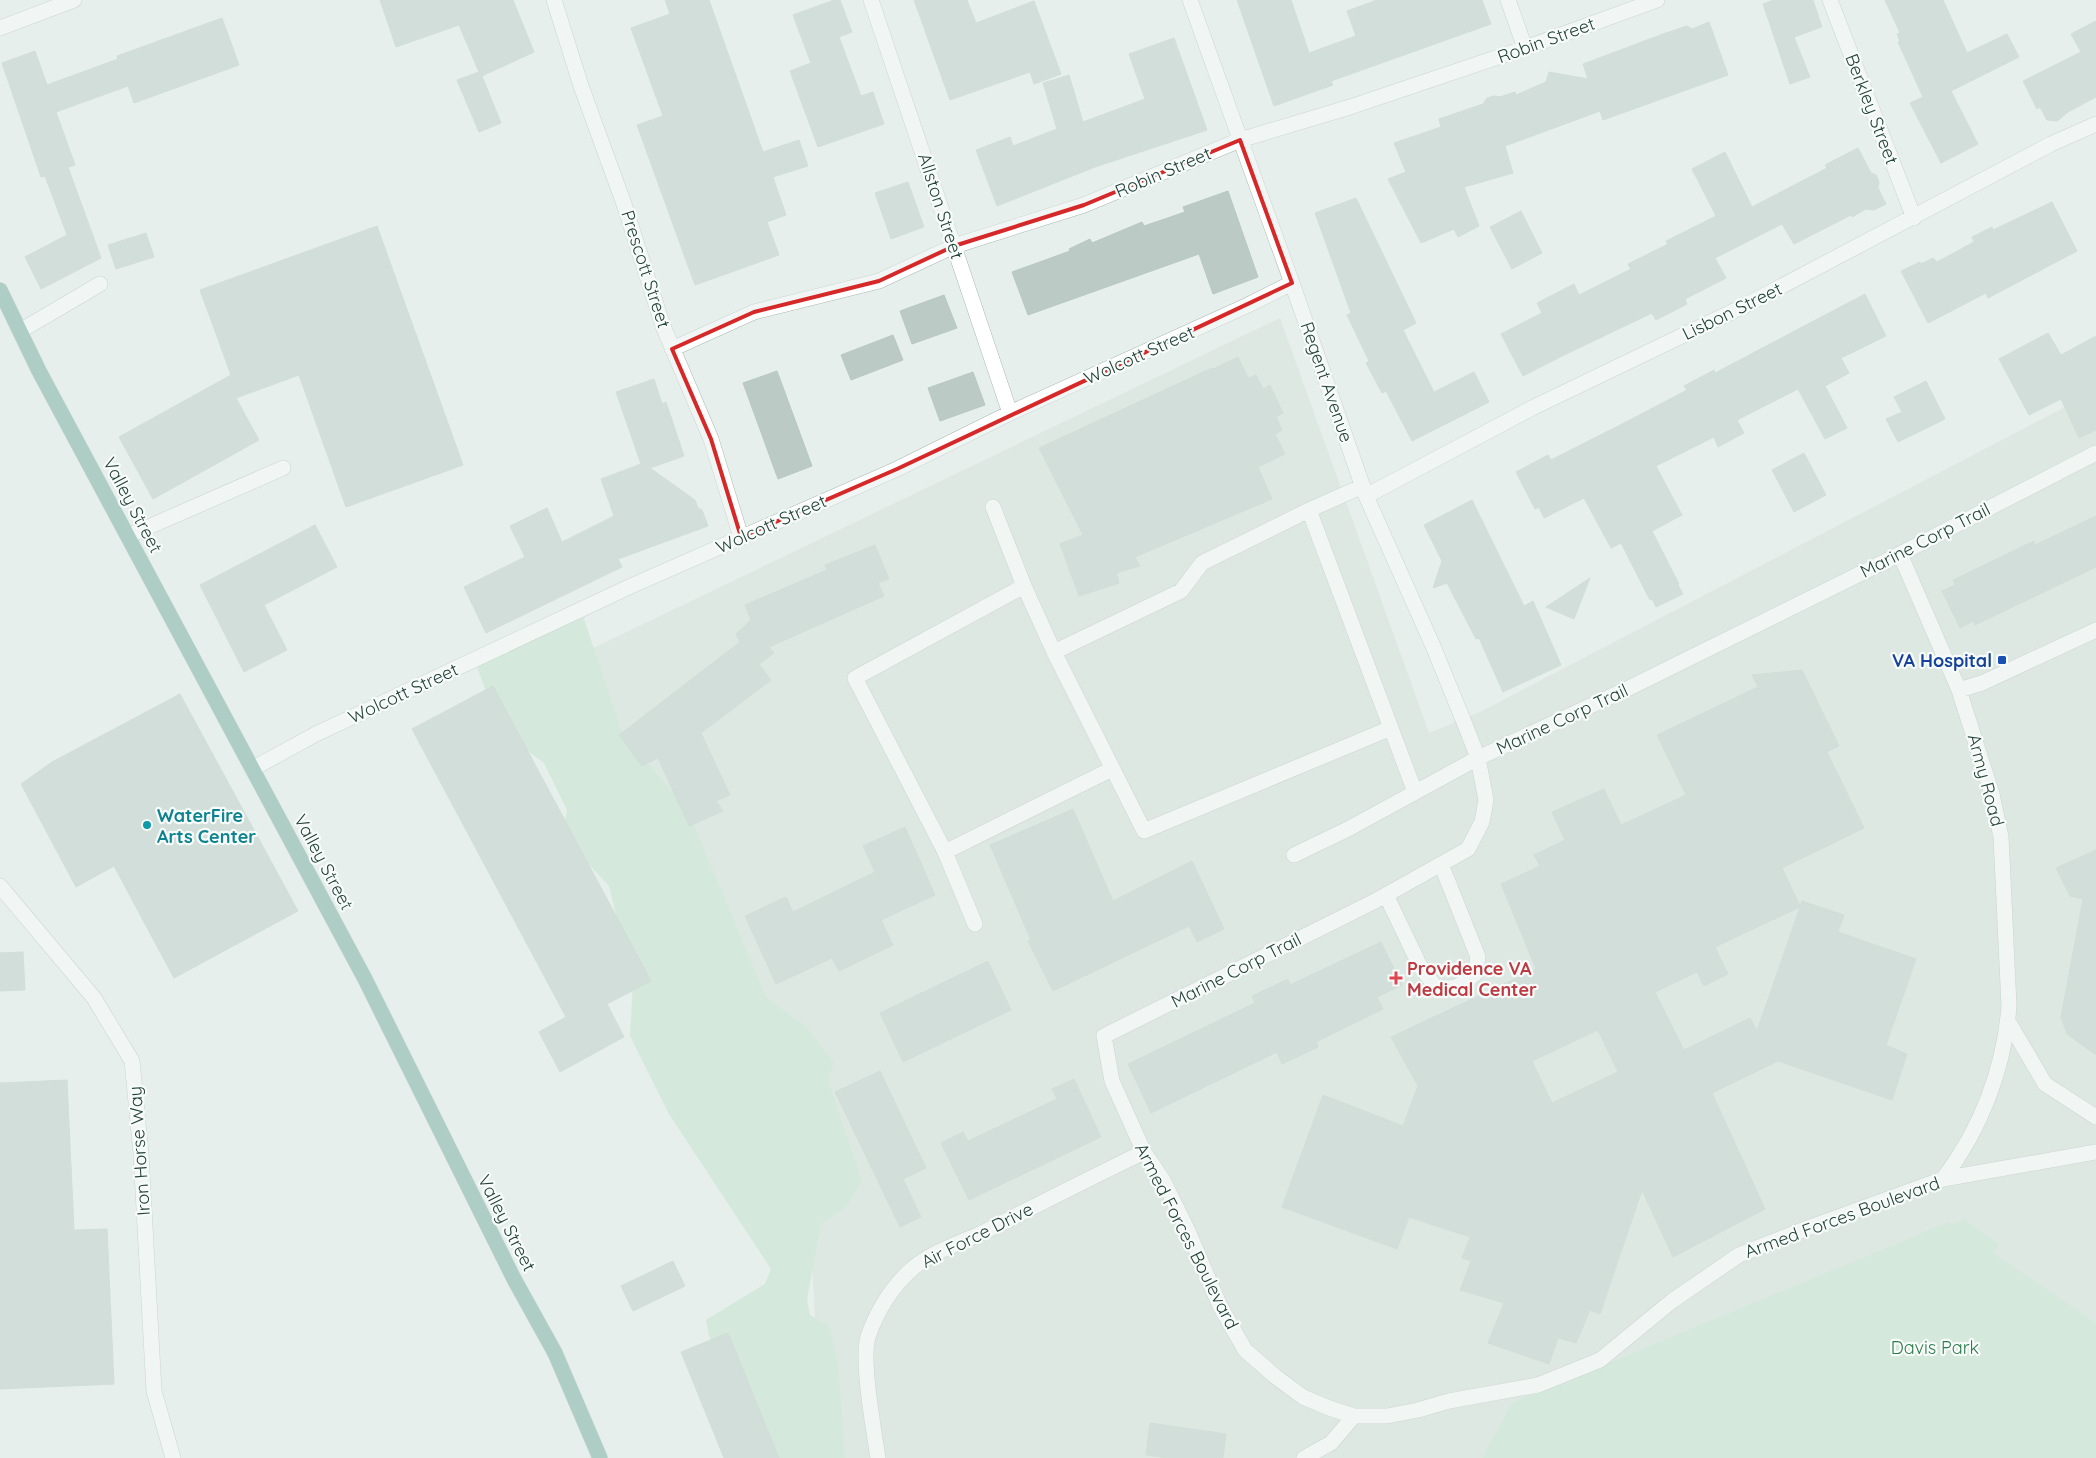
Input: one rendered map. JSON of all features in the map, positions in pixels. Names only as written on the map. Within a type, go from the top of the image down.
[{"type":"main road","name":"Valley Street","points":[[0,290],[39,371],[365,979],[514,1279],[555,1353],[600,1458]]},
{"type":"street","points":[[0,28],[74,0]]},
{"type":"street","name":"Prescott Street","points":[[554,0],[581,86],[624,204],[663,326],[711,440],[741,537]]},
{"type":"street","name":"Allston Street","points":[[871,0],[1010,413]]},
{"type":"street","name":"Regent Avenue","points":[[1190,0],[1292,283],[1364,491],[1433,646],[1478,758]]},
{"type":"street","points":[[1508,0],[1525,48]]},
{"type":"street","name":"Robin Street","points":[[672,349],[754,312],[879,281],[954,246],[1084,205],[1240,140],[1350,107],[1525,48],[1657,0]]},
{"type":"street","name":"Berkley Street","points":[[1830,0],[1914,218]]},
{"type":"street","name":"Lisbon Street","points":[[1054,652],[1181,590],[1202,563],[1309,510],[1364,491],[1746,305],[2051,144],[2096,124]]},
{"type":"street","name":"Wolcott Street","points":[[252,769],[316,734],[631,586],[897,469],[1010,413],[1248,305],[1292,283]]},
{"type":"street","points":[[20,331],[100,284]]},
{"type":"street","name":"Marine Corp Trail","points":[[1104,1036],[1386,895],[1468,849],[1482,822],[1486,800],[1478,758],[1631,687],[1900,554],[2096,452]]},
{"type":"street","points":[[128,536],[282,468]]},
{"type":"street","points":[[993,507],[1024,586],[1054,652],[1144,831],[1391,728]]},
{"type":"street","points":[[1309,510],[1415,792]]},
{"type":"street","name":"Army Road","points":[[1900,554],[1959,690],[1992,794],[2001,838],[2009,1006],[2008,1021],[1994,1086],[1961,1155],[1943,1179]]},
{"type":"street","points":[[975,924],[945,852],[855,678],[1024,586]]},
{"type":"street","points":[[1959,690],[2005,673],[2096,630]]},
{"type":"street","points":[[1294,855],[1348,829],[1478,758]]},
{"type":"street","points":[[945,852],[1112,769]]},
{"type":"street","points":[[1386,895],[1420,966],[1435,986],[1447,989],[1461,986],[1475,974],[1478,957],[1441,864]]},
{"type":"street","name":"Iron Horse Way","points":[[0,886],[94,998],[132,1061],[141,1154],[154,1391],[173,1458]]},
{"type":"street","points":[[2008,1021],[2045,1084],[2096,1117]]},
{"type":"street","name":"Armed Forces Boulevard","points":[[1104,1036],[1112,1081],[1144,1152],[1163,1180],[1188,1231],[1220,1306],[1245,1350],[1276,1377],[1304,1397],[1354,1416],[1387,1416],[1449,1401],[1538,1384],[1600,1360],[1672,1301],[1739,1255],[1943,1179],[2096,1152]]},
{"type":"street","name":"Air Force Drive","points":[[878,1458],[867,1370],[867,1339],[880,1310],[895,1288],[912,1269],[934,1254],[1144,1152]]},
{"type":"street","points":[[1304,1458],[1331,1443],[1354,1416]]},
{"type":"highlighted area","points":[[1240,140],[1292,283],[897,469],[741,537],[711,439],[672,349],[754,312],[879,281],[954,246],[1084,205]]},
{"type":"shaded area","name":"Providence VA Medical Center","points":[[1280,318],[1429,733],[1480,712],[2096,391],[2096,1323],[1512,1403],[1482,1458],[823,1458],[811,1247],[560,664]]},
{"type":"green space","points":[[581,615],[584,619],[622,733],[687,809],[766,997],[805,1026],[834,1062],[828,1080],[862,1181],[847,1206],[821,1224],[807,1299],[810,1315],[829,1326],[838,1364],[845,1458],[749,1458],[709,1335],[706,1320],[765,1284],[771,1269],[669,1114],[630,1036],[633,983],[609,886],[562,836],[567,810],[544,763],[501,731],[477,667],[479,661]]},
{"type":"green space","name":"Davis Park","points":[[1964,1219],[1999,1245],[1993,1253],[2096,1323],[2096,1458],[1482,1458],[1512,1403],[1949,1222],[1952,1224]]},
{"type":"building","points":[[380,0],[513,0],[534,52],[482,76],[501,123],[479,132],[457,80],[479,72],[459,25],[396,47]]},
{"type":"building","points":[[665,0],[709,0],[763,152],[799,140],[808,166],[773,177],[786,215],[767,222],[779,255],[695,285],[637,125],[663,116],[631,28],[670,14]]},
{"type":"building","points":[[834,0],[840,0],[852,32],[839,37],[861,96],[873,92],[884,124],[818,147],[790,71],[811,63],[793,15]]},
{"type":"building","points":[[914,0],[967,0],[976,23],[1034,1],[1061,74],[1034,84],[1030,72],[950,100]]},
{"type":"building","points":[[1237,0],[1291,0],[1309,53],[1356,36],[1347,11],[1377,0],[1482,0],[1491,24],[1331,81],[1333,85],[1274,106]]},
{"type":"building","points":[[1774,0],[1813,0],[1822,27],[1794,37],[1810,77],[1790,84],[1763,4]]},
{"type":"building","points":[[1885,0],[1943,0],[1967,53],[2007,34],[2019,57],[1951,91],[1978,144],[1941,163],[1910,103],[1923,97],[1898,42],[1900,41],[1897,34],[1900,33]]},
{"type":"building","points":[[222,18],[239,65],[134,103],[128,86],[56,112],[75,165],[68,167],[101,258],[41,289],[25,257],[67,235],[45,176],[41,177],[2,63],[35,51],[47,85],[118,59],[117,56]]},
{"type":"building","points":[[2096,21],[2096,97],[2068,112],[2057,121],[2047,120],[2040,107],[2037,109],[2023,81],[2081,52],[2071,34]]},
{"type":"building","points":[[1709,22],[1728,75],[1603,120],[1600,111],[1505,146],[1513,173],[1464,187],[1479,226],[1458,237],[1454,229],[1421,243],[1388,179],[1406,172],[1394,143],[1441,127],[1439,119],[1483,104],[1487,98],[1500,97],[1515,92],[1516,95],[1546,82],[1549,72],[1588,79],[1583,64],[1687,26],[1692,29]]},
{"type":"building","points":[[1174,38],[1207,130],[1095,167],[997,206],[976,150],[1010,137],[1013,146],[1057,129],[1043,83],[1069,75],[1083,122],[1145,99],[1129,54]]},
{"type":"building","points":[[1858,148],[1871,173],[1876,175],[1879,182],[1878,188],[1886,204],[1874,210],[1866,209],[1852,217],[1851,215],[1794,244],[1782,224],[1715,258],[1726,278],[1685,299],[1687,304],[1656,320],[1652,313],[1523,376],[1501,334],[1542,313],[1537,303],[1574,284],[1579,295],[1631,269],[1628,264],[1668,244],[1666,241],[1716,216],[1692,169],[1725,152],[1752,207],[1827,168],[1825,165]]},
{"type":"building","points":[[908,182],[924,227],[891,239],[875,193]]},
{"type":"building","points":[[1228,191],[1258,277],[1213,294],[1199,254],[1028,315],[1012,272],[1070,251],[1069,249],[1090,239],[1092,243],[1142,222],[1144,226],[1185,212],[1183,207]]},
{"type":"building","points":[[1356,198],[1416,323],[1403,330],[1434,392],[1474,372],[1489,402],[1412,441],[1386,391],[1382,393],[1366,363],[1369,361],[1347,315],[1351,313],[1315,213]]},
{"type":"building","points":[[2052,202],[2077,251],[1988,298],[1986,293],[1928,323],[1901,271],[1933,258],[1937,262],[1974,242],[1972,237],[1992,227],[1993,230]]},
{"type":"building","points":[[1521,211],[1542,253],[1512,269],[1490,227]]},
{"type":"building","points":[[377,226],[463,465],[346,507],[299,375],[236,398],[259,440],[153,499],[119,437],[231,375],[200,290]]},
{"type":"building","points":[[146,233],[154,257],[116,269],[108,245]]},
{"type":"building","points":[[1865,294],[1886,336],[1841,358],[1849,373],[1825,386],[1847,428],[1825,439],[1798,389],[1737,420],[1744,433],[1718,447],[1714,437],[1656,466],[1682,515],[1652,531],[1683,594],[1656,607],[1652,599],[1650,600],[1621,543],[1611,548],[1584,498],[1544,518],[1539,507],[1535,509],[1516,472],[1548,455],[1551,460],[1630,420],[1687,390],[1684,386],[1714,370],[1715,373]]},
{"type":"building","points":[[944,295],[957,328],[912,344],[900,311]]},
{"type":"building","points":[[2048,333],[2061,355],[2096,336],[2096,430],[2079,438],[2061,399],[2029,415],[1999,359]]},
{"type":"building","points":[[893,335],[903,360],[851,380],[841,355]]},
{"type":"building","points":[[1238,357],[1248,378],[1256,375],[1263,389],[1270,385],[1283,413],[1276,417],[1282,430],[1275,434],[1285,454],[1258,467],[1272,499],[1135,557],[1140,566],[1116,573],[1119,583],[1079,596],[1060,544],[1083,535],[1039,448]]},
{"type":"building","points":[[777,371],[812,466],[778,479],[743,383]]},
{"type":"building","points":[[973,372],[985,405],[940,421],[928,388]]},
{"type":"building","points":[[654,379],[662,404],[666,402],[684,456],[650,468],[695,500],[698,508],[702,510],[708,526],[618,559],[622,567],[486,633],[464,587],[525,557],[510,526],[547,508],[562,542],[614,516],[601,479],[641,464],[616,392]]},
{"type":"building","points":[[1926,381],[1945,419],[1898,442],[1886,419],[1902,412],[1894,397]]},
{"type":"building","points":[[1804,453],[1826,495],[1794,512],[1772,470]]},
{"type":"building","points":[[1472,500],[1524,606],[1533,601],[1561,665],[1503,692],[1479,638],[1476,639],[1447,583],[1433,588],[1442,561],[1424,525]]},
{"type":"building","points":[[2096,516],[2096,567],[1975,625],[1973,621],[1960,628],[1942,591],[1955,585],[1953,580],[2034,541],[2035,545]]},
{"type":"building","points":[[315,525],[337,567],[264,605],[287,650],[244,672],[200,585]]},
{"type":"building","points":[[875,545],[889,579],[878,583],[884,596],[769,647],[774,653],[759,664],[771,680],[701,733],[730,795],[716,801],[723,811],[689,826],[658,758],[642,766],[619,735],[740,642],[736,634],[751,620],[745,605],[827,570],[825,565]]},
{"type":"building","points":[[1590,578],[1574,619],[1546,607]]},
{"type":"building","points":[[1802,670],[1839,746],[1827,752],[1864,828],[1782,868],[1800,906],[1802,901],[1844,915],[1838,932],[1916,959],[1886,1045],[1907,1054],[1892,1100],[1778,1061],[1712,1093],[1765,1209],[1673,1257],[1642,1190],[1600,1314],[1590,1310],[1576,1343],[1558,1338],[1549,1364],[1488,1343],[1504,1303],[1460,1290],[1471,1261],[1462,1258],[1470,1237],[1409,1217],[1397,1249],[1282,1207],[1323,1095],[1403,1126],[1418,1086],[1391,1037],[1536,969],[1501,884],[1540,866],[1534,855],[1565,840],[1552,812],[1604,789],[1621,825],[1686,795],[1657,735],[1758,687],[1752,675]],"holes":[[[1800,907],[1757,1031],[1750,1018],[1684,1050],[1655,992],[1697,972],[1704,986],[1728,974],[1715,947]],[[1598,1030],[1618,1072],[1552,1103],[1532,1061]]]},
{"type":"building","points":[[493,686],[651,981],[607,1004],[624,1037],[560,1072],[539,1032],[566,1017],[412,729]]},
{"type":"building","name":"WaterFire Arts Center","points":[[180,694],[298,911],[174,978],[114,866],[76,887],[21,784],[52,762]]},
{"type":"building","points":[[1073,809],[1113,901],[1192,861],[1224,929],[1197,942],[1189,926],[1053,991],[1028,941],[1031,940],[990,845]]},
{"type":"building","points":[[905,827],[935,895],[881,920],[893,945],[839,971],[832,958],[776,984],[745,916],[786,897],[793,912],[875,872],[863,846]]},
{"type":"building","points":[[2096,850],[2096,1055],[2067,1034],[2061,1017],[2083,899],[2070,896],[2056,868]]},
{"type":"building","points":[[1381,942],[1402,985],[1377,997],[1383,1009],[1316,1042],[1318,1047],[1282,1064],[1277,1052],[1151,1113],[1128,1064],[1255,1003],[1252,996],[1288,979],[1290,985]]},
{"type":"building","points":[[23,952],[25,990],[0,991],[0,953]]},
{"type":"building","points":[[988,961],[1011,1010],[903,1062],[880,1013]]},
{"type":"building","points":[[880,1071],[926,1168],[903,1179],[921,1217],[900,1227],[835,1092]]},
{"type":"building","points":[[1074,1079],[1101,1137],[969,1200],[941,1143],[963,1132],[968,1141],[1057,1099],[1052,1089]]},
{"type":"building","points":[[67,1080],[74,1230],[107,1229],[114,1384],[0,1389],[0,1083]]},
{"type":"building","points":[[673,1261],[685,1286],[633,1311],[621,1286]]},
{"type":"building","points":[[728,1333],[779,1458],[724,1458],[681,1352]]},
{"type":"building","points":[[1150,1423],[1226,1434],[1223,1458],[1170,1458],[1146,1455]]},
{"type":"place","name":"VA Hospital","points":[[2002,660]]},
{"type":"place","name":"WaterFire Arts Center","points":[[147,825]]},
{"type":"place","name":"Providence VA Medical Center","points":[[1396,978]]}]
